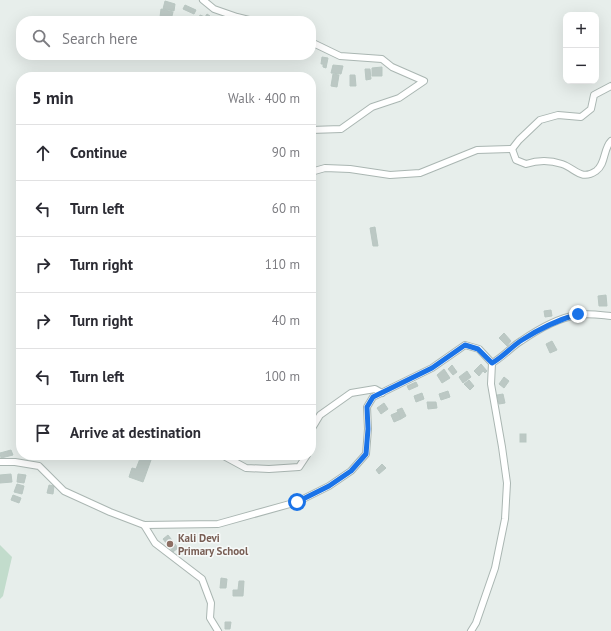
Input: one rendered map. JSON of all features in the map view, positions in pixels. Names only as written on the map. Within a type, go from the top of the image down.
[{"type":"street","points":[[203,0],[214,9],[234,16]]},
{"type":"street","points":[[316,44],[340,56],[382,59],[392,67],[424,81],[399,98],[372,107],[341,129],[316,130]]},
{"type":"street","points":[[512,149],[519,140],[540,120],[558,115],[581,117],[591,110],[594,95],[611,86]]},
{"type":"street","points":[[512,149],[516,160],[526,164],[536,161],[548,161],[571,168],[577,174],[587,175],[597,171],[600,167],[608,144],[611,141]]},
{"type":"street","points":[[316,171],[325,168],[350,169],[390,175],[420,173],[477,150],[512,149]]},
{"type":"street","points":[[492,363],[521,341],[564,318],[578,314],[611,316]]},
{"type":"street","points":[[0,462],[15,462],[39,466],[64,491],[110,512],[144,525],[218,524],[297,502],[329,486],[351,471],[366,454],[368,429],[367,407],[373,397],[432,368],[465,345],[478,349],[492,363],[491,384],[507,483],[505,519],[495,568],[476,623],[471,631]]},
{"type":"street","points":[[316,422],[320,415],[351,393],[375,388],[382,393]]},
{"type":"street","points":[[231,460],[246,468],[269,469],[299,467],[304,460]]},
{"type":"street","points":[[144,525],[155,543],[202,579],[211,603],[210,618],[218,631]]},
{"type":"green space","points":[[0,545],[12,557],[3,596],[0,599]]},
{"type":"building","points":[[165,1],[175,4],[174,11],[163,9]]},
{"type":"building","points":[[185,5],[196,10],[194,14],[183,9]]},
{"type":"building","points":[[161,9],[173,12],[172,16],[160,16]]},
{"type":"building","points":[[322,57],[328,58],[326,68],[323,67],[323,64],[321,64]]},
{"type":"building","points":[[333,65],[343,66],[341,74],[331,73]]},
{"type":"building","points":[[382,67],[382,76],[372,76],[372,68]]},
{"type":"building","points":[[365,69],[370,69],[371,79],[366,80]]},
{"type":"building","points":[[333,74],[339,75],[337,87],[331,86]]},
{"type":"building","points":[[350,75],[355,75],[356,86],[350,86]]},
{"type":"building","points":[[375,227],[378,246],[373,246],[370,228]]},
{"type":"building","points":[[606,295],[607,306],[599,306],[598,296]]},
{"type":"building","points":[[551,310],[552,316],[545,317],[544,311]]},
{"type":"building","points":[[504,333],[511,341],[507,346],[499,338]]},
{"type":"building","points":[[552,341],[557,350],[550,353],[546,344]]},
{"type":"building","points":[[481,364],[487,371],[485,373],[483,371],[479,376],[474,371]]},
{"type":"building","points":[[452,365],[457,372],[453,375],[448,369]]},
{"type":"building","points":[[444,369],[450,378],[442,383],[437,375]]},
{"type":"building","points":[[467,371],[471,377],[463,383],[459,377]]},
{"type":"building","points":[[504,377],[509,381],[504,388],[499,384]]},
{"type":"building","points":[[469,380],[474,386],[470,390],[464,384]]},
{"type":"building","points":[[416,382],[418,386],[409,390],[407,386]]},
{"type":"building","points":[[448,391],[450,397],[441,400],[439,394]]},
{"type":"building","points":[[422,393],[424,399],[416,402],[414,396]]},
{"type":"building","points":[[503,394],[505,403],[499,404],[497,395]]},
{"type":"building","points":[[427,402],[436,402],[437,408],[428,409]]},
{"type":"building","points":[[384,403],[388,409],[381,414],[377,408]]},
{"type":"building","points":[[402,408],[406,416],[401,419],[397,410]]},
{"type":"building","points":[[398,412],[401,419],[394,422],[391,415]]},
{"type":"building","points":[[520,434],[526,434],[526,442],[520,442]]},
{"type":"building","points":[[11,450],[13,455],[1,458],[0,453]]},
{"type":"building","points":[[139,460],[151,460],[143,482],[129,477],[132,468],[136,469]]},
{"type":"building","points":[[382,464],[386,468],[379,474],[376,470]]},
{"type":"building","points":[[11,474],[12,482],[0,483],[0,475]]},
{"type":"building","points":[[18,474],[26,475],[24,483],[17,482]]},
{"type":"building","points":[[17,484],[24,486],[22,494],[14,492]]},
{"type":"building","points":[[49,485],[54,486],[53,494],[47,493]]},
{"type":"building","points":[[13,495],[21,498],[19,503],[11,500]]},
{"type":"building","name":"Kali Devi Primary School","points":[[168,535],[178,548],[173,552],[163,539]]},
{"type":"building","points":[[221,578],[227,579],[226,588],[220,588]]},
{"type":"building","points":[[239,581],[244,581],[243,596],[233,596],[233,590],[238,590]]},
{"type":"building","points":[[225,622],[231,622],[230,629],[225,629]]},
{"type":"place","name":"Kali Devi Primary School","points":[[170,544]]},
{"type":"route","points":[[297,502],[329,486],[351,471],[366,454],[368,429],[367,407],[373,397],[432,368],[465,345],[478,349],[492,363],[534,333],[564,318],[578,314]]}]
